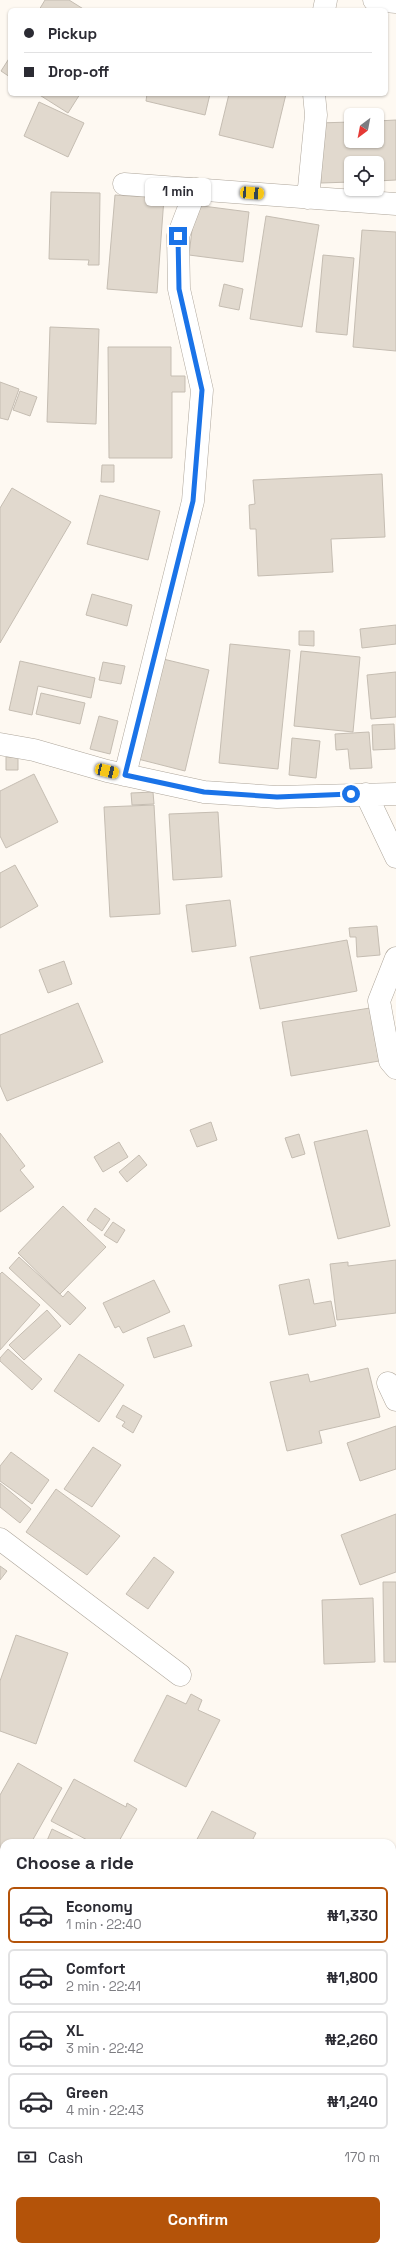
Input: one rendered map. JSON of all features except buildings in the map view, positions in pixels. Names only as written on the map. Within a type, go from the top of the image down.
[{"type":"street","points":[[374,0],[396,2]]},
{"type":"street","points":[[308,198],[316,115],[314,96]]},
{"type":"street","points":[[124,184],[396,204]]},
{"type":"street","points":[[125,775],[193,501],[202,390],[179,289],[178,236],[196,189]]},
{"type":"street","points":[[0,744],[34,750],[125,775],[204,792],[277,797],[396,794]]},
{"type":"street","points":[[366,794],[396,856]]},
{"type":"street","points":[[396,958],[379,1001],[390,1061],[396,1068]]},
{"type":"street","points":[[0,1539],[180,1675]]},
{"type":"route","points":[[178,236],[179,289],[202,390],[193,501],[125,775],[204,792],[277,797],[351,794]]}]
